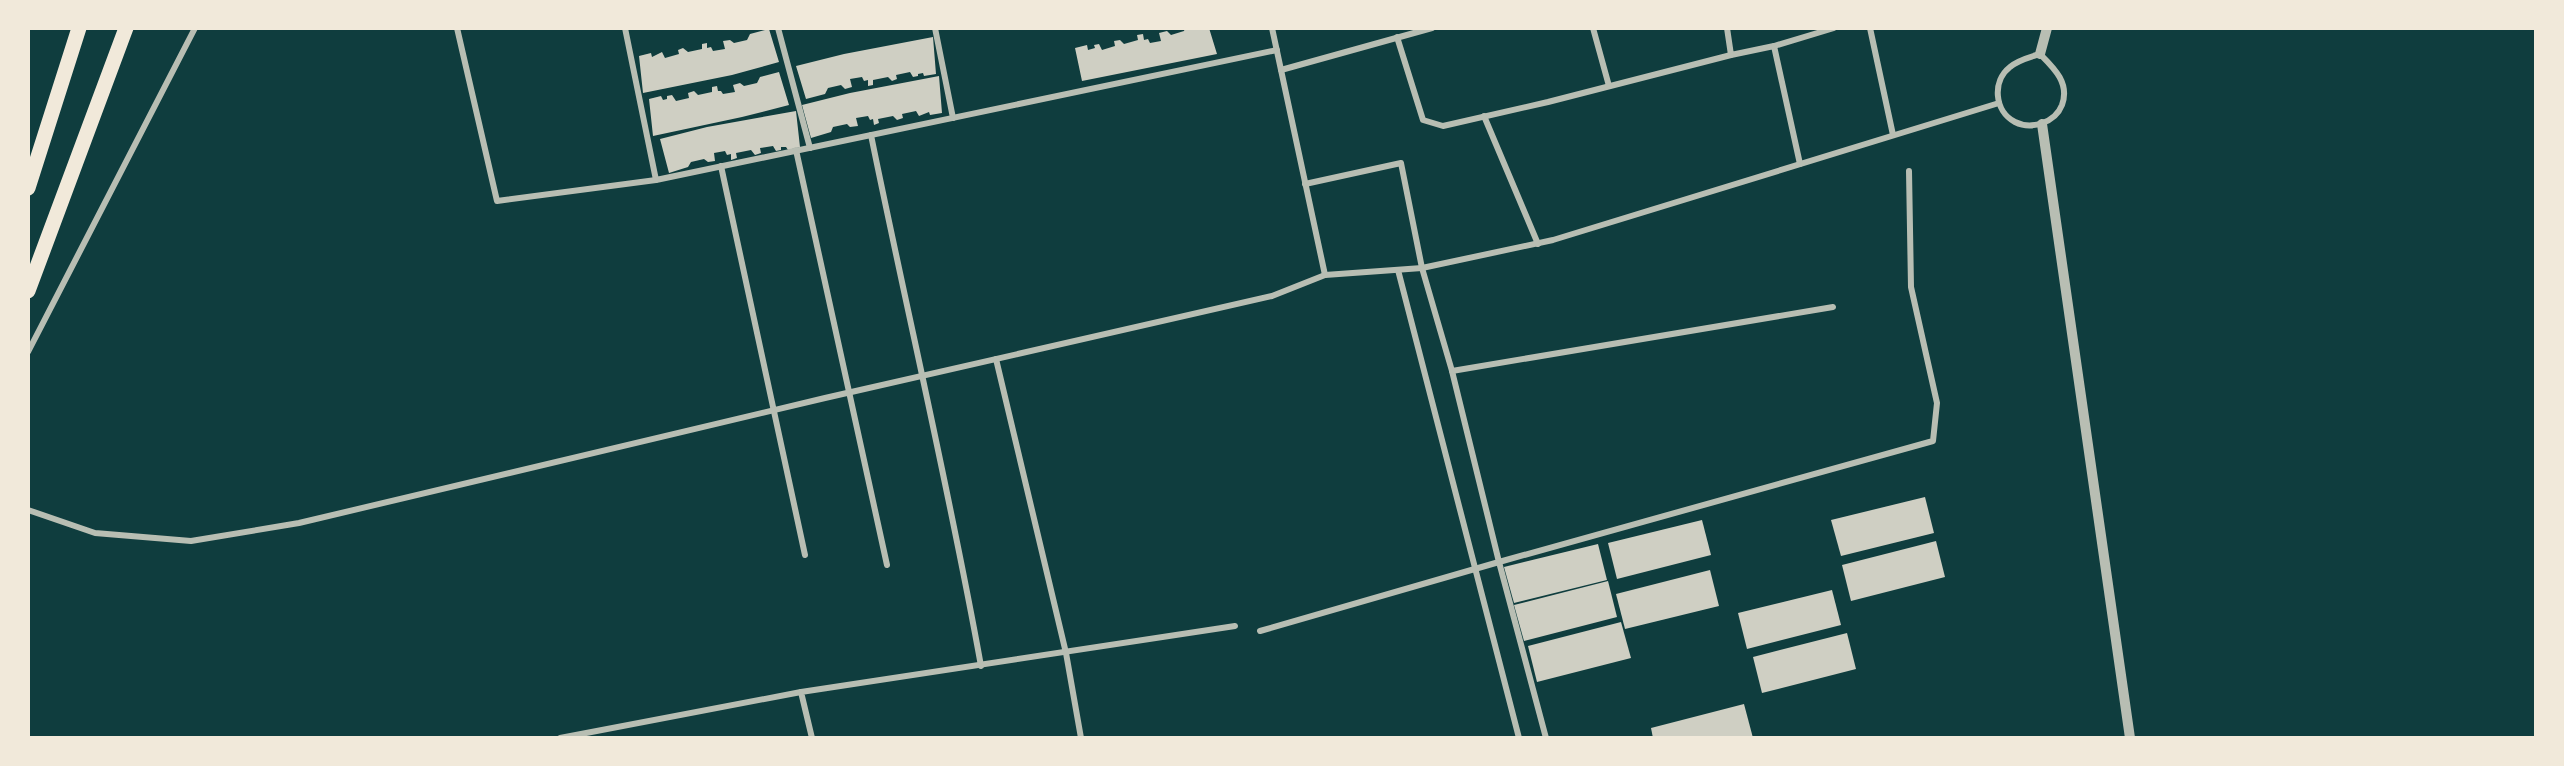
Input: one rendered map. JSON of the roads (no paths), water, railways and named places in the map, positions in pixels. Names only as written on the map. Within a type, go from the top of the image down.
[{"type":"main road","points":[[28,188],[79,28]]},
{"type":"main road","points":[[28,291],[126,28]]},
{"type":"street","points":[[28,352],[195,28]]},
{"type":"street","points":[[457,28],[497,201],[656,180],[1277,50]]},
{"type":"street","points":[[625,28],[656,180]]},
{"type":"street","points":[[778,28],[810,148]]},
{"type":"street","points":[[935,28],[953,118]]},
{"type":"street","points":[[1272,28],[1325,275]]},
{"type":"street","points":[[1281,70],[1432,28]]},
{"type":"street","points":[[1593,28],[1609,86]]},
{"type":"street","points":[[1727,28],[1731,55]]},
{"type":"street","points":[[1397,37],[1423,120],[1443,126],[1774,46],[1834,28]]},
{"type":"street","points":[[1870,28],[1893,135]]},
{"type":"street","points":[[2040,54],[2047,28]]},
{"type":"street","points":[[1774,46],[1800,164]]},
{"type":"street","points":[[2040,54],[2056,70],[2062,82],[2064,95],[2057,112],[2042,124],[2016,123],[2006,115],[1999,102],[1997,91],[2001,78],[2009,68],[2040,54]]},
{"type":"street","points":[[28,510],[95,533],[192,541],[299,523],[774,410],[1272,296],[1325,275],[1422,268],[1538,244],[1999,102]]},
{"type":"street","points":[[1484,116],[1538,244]]},
{"type":"street","points":[[2042,124],[2130,738]]},
{"type":"street","points":[[871,135],[957,535],[981,666]]},
{"type":"street","points":[[796,150],[887,565]]},
{"type":"street","points":[[1305,184],[1401,163],[1422,268],[1452,371],[1499,562],[1546,738]]},
{"type":"street","points":[[721,166],[805,555]]},
{"type":"street","points":[[1260,631],[1933,441],[1937,403],[1911,287],[1910,171]]},
{"type":"street","points":[[1398,270],[1519,738]]},
{"type":"street","points":[[1452,371],[1833,307]]},
{"type":"street","points":[[996,359],[1066,653],[1081,738]]},
{"type":"street","points":[[560,738],[801,692],[1235,626]]},
{"type":"street","points":[[801,692],[812,738]]}]
